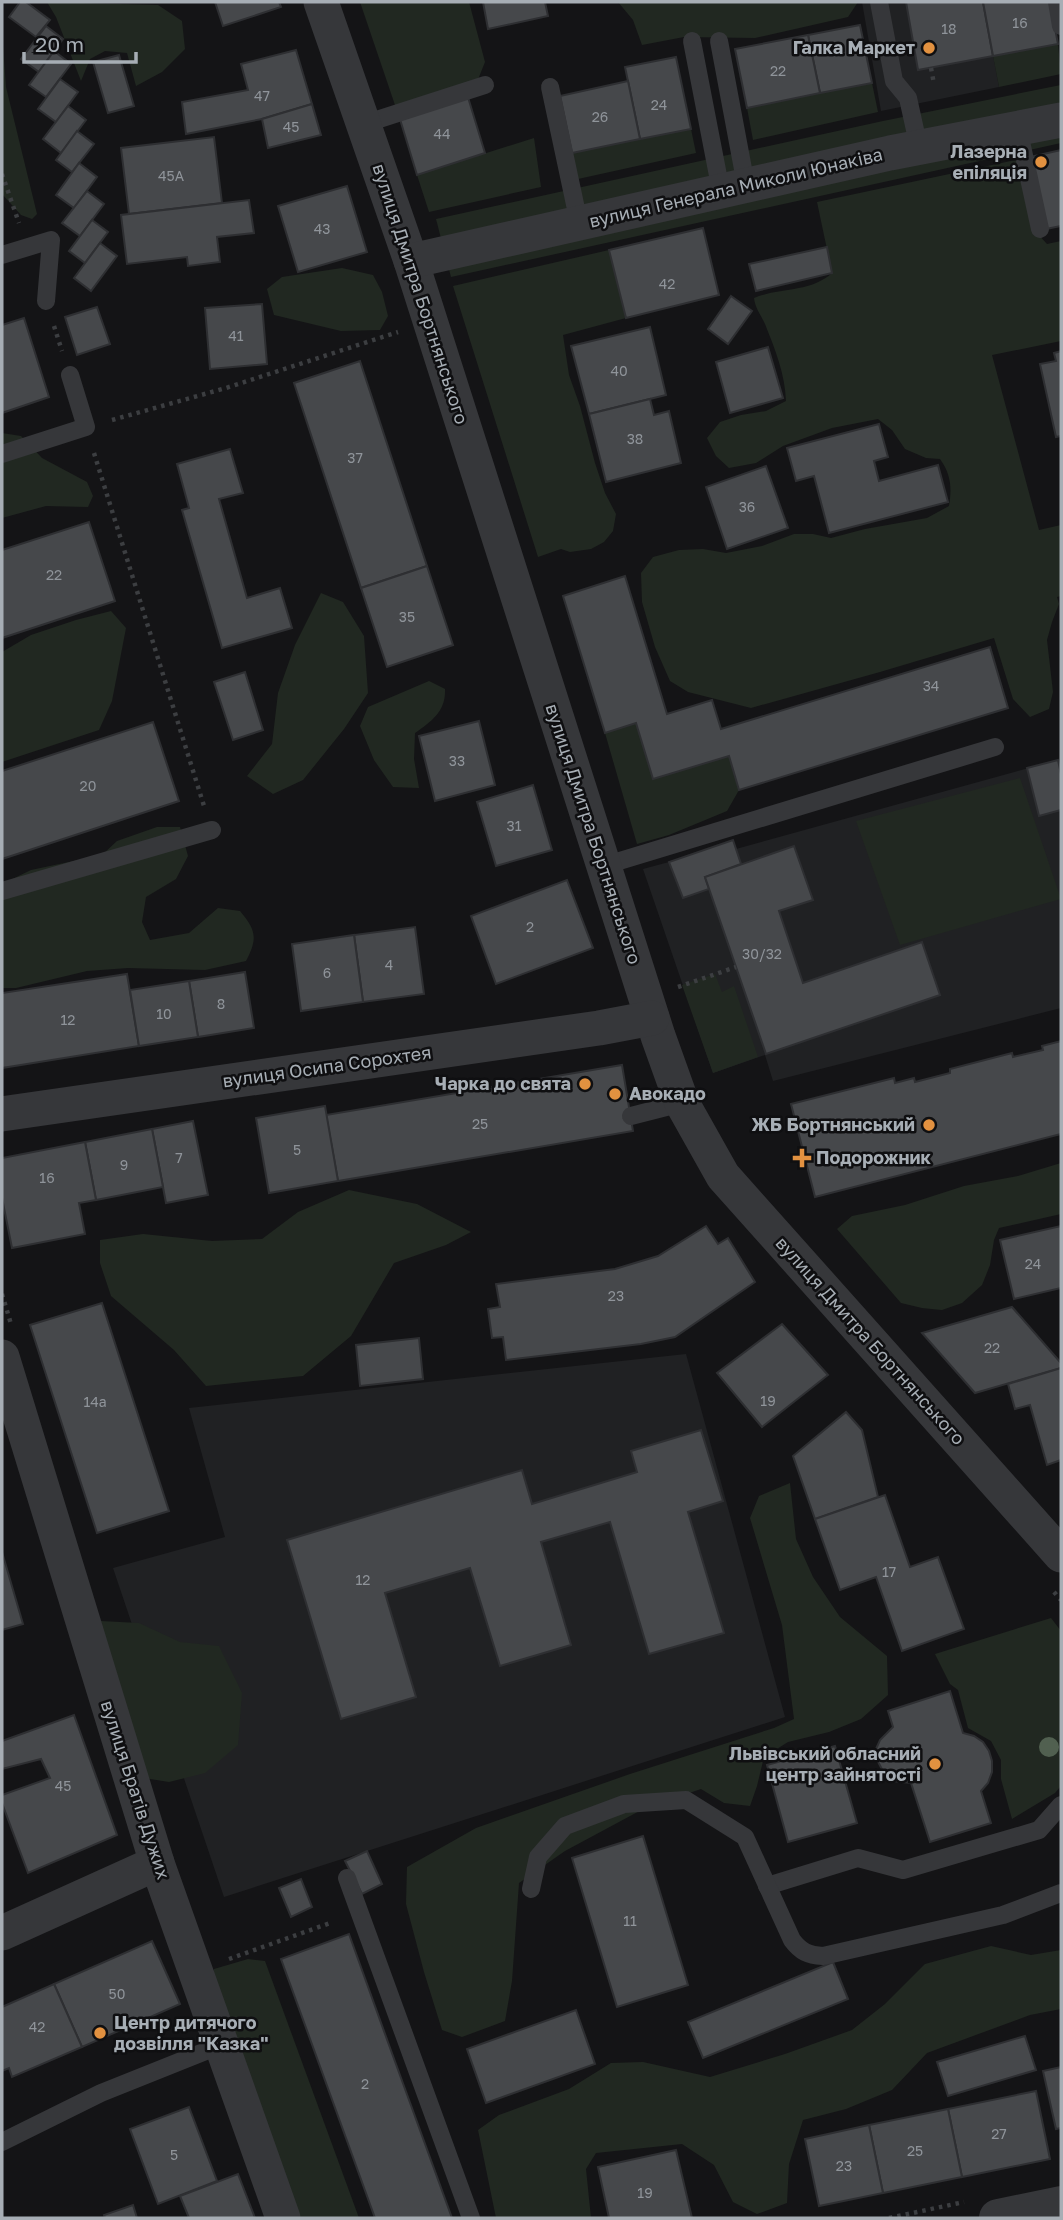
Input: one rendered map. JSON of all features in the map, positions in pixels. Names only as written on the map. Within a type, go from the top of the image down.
[{"type":"street","name":"вулиця Дмитра Бортнянського","points":[[321,2],[411,261],[603,866],[661,1004],[682,1103],[723,1176],[1061,1556]]},
{"type":"street","name":"вулиця Генерала Миколи Юнаківа","points":[[411,261],[734,188],[1061,120]]},
{"type":"street","name":"вулиця Осипа Сорохтея","points":[[2,1114],[599,1028],[661,1004]]},
{"type":"street","name":"вулиця Братів Дужих","points":[[2,1357],[157,1863],[283,2218]]},
{"type":"street","points":[[2,1933],[157,1863]]},
{"type":"street","points":[[998,2218],[1061,2204]]},
{"type":"lane","points":[[878,2],[894,81],[908,98],[919,148]]},
{"type":"lane","points":[[1057,2],[1061,26]]},
{"type":"lane","points":[[692,41],[734,188]]},
{"type":"lane","points":[[719,41],[734,188]]},
{"type":"lane","points":[[363,124],[485,85]]},
{"type":"lane","points":[[550,87],[579,223]]},
{"type":"lane","points":[[1018,128],[1040,229]]},
{"type":"lane","points":[[2,256],[51,240],[46,301]]},
{"type":"lane","points":[[2,454],[86,428],[69,375]]},
{"type":"lane","points":[[603,866],[995,747]]},
{"type":"lane","points":[[2,891],[212,830]]},
{"type":"lane","points":[[631,1116],[682,1103]]},
{"type":"lane","points":[[531,1889],[538,1857],[565,1826],[624,1804],[686,1800],[745,1837],[792,1940],[800,1950],[811,1955],[823,1956],[1003,1914],[1061,1893]]},
{"type":"lane","points":[[767,1886],[858,1857],[903,1870],[1039,1830],[1061,1805]]},
{"type":"lane","points":[[347,1878],[471,2218]]},
{"type":"lane","points":[[2,2142],[101,2093],[221,2045]]},
{"type":"path","points":[[2,174],[27,247]]},
{"type":"path","points":[[46,301],[69,375]]},
{"type":"path","points":[[212,830],[86,428],[226,388],[430,322]]},
{"type":"path","points":[[661,1004],[736,967]]},
{"type":"path","points":[[195,1971],[359,1912]]},
{"type":"shaded area","points":[[47,2],[158,5],[182,21],[185,49],[162,72],[136,86],[127,53],[105,51],[90,59],[81,81],[56,17]]},
{"type":"shaded area","points":[[360,2],[469,2],[485,62],[477,82],[396,108]]},
{"type":"shaded area","points":[[618,2],[858,2],[848,17],[755,38],[684,37],[642,45],[633,20]]},
{"type":"shaded area","points":[[862,2],[983,2],[999,87],[881,111]]},
{"type":"shaded area","points":[[2,32],[6,87],[37,214],[32,219],[21,215],[2,194]]},
{"type":"shaded area","points":[[1058,44],[1061,74],[999,87],[993,56]]},
{"type":"shaded area","points":[[872,83],[878,112],[753,140],[747,108]]},
{"type":"shaded area","points":[[1061,85],[1061,143],[451,277],[436,219],[883,121]]},
{"type":"shaded area","points":[[691,129],[696,153],[578,179],[572,153]]},
{"type":"shaded area","points":[[534,138],[541,187],[429,212],[417,175]]},
{"type":"shaded area","points":[[1020,159],[1035,231],[1047,244],[1061,241],[1061,341],[992,355],[1039,530],[1061,525],[1061,596],[1057,597],[1059,604],[1047,640],[1053,692],[1049,709],[1030,717],[1013,699],[994,638],[751,708],[688,692],[670,681],[655,647],[642,602],[641,573],[653,557],[679,550],[703,549],[726,553],[762,546],[794,534],[831,538],[927,518],[949,506],[950,481],[940,459],[926,458],[905,449],[892,430],[878,419],[832,428],[783,446],[756,463],[729,468],[716,456],[707,438],[720,422],[766,411],[786,401],[779,362],[754,298],[805,287],[832,273],[817,202]]},
{"type":"shaded area","points":[[609,250],[626,318],[563,335],[569,375],[595,463],[605,493],[616,514],[613,531],[604,542],[591,549],[570,552],[561,549],[538,557],[453,286]]},
{"type":"shaded area","points":[[342,268],[373,275],[382,292],[388,316],[380,330],[341,331],[274,315],[267,289],[282,277]]},
{"type":"shaded area","points":[[2,433],[21,436],[42,458],[87,482],[93,496],[88,507],[46,506],[2,518]]},
{"type":"shaded area","points":[[321,593],[343,602],[364,636],[368,693],[344,729],[303,780],[273,794],[247,776],[272,744],[278,693],[295,645]]},
{"type":"shaded area","points":[[111,611],[126,628],[112,701],[99,730],[2,762],[2,652],[31,635]]},
{"type":"shaded area","points":[[429,681],[445,689],[445,697],[437,715],[415,733],[414,759],[419,788],[393,787],[374,760],[360,726],[368,707]]},
{"type":"shaded area","points":[[636,723],[654,779],[729,756],[739,790],[727,811],[669,835],[637,844],[605,733]]},
{"type":"shaded area","points":[[1058,760],[1061,774],[1061,1008],[773,1081],[765,1055],[713,1073],[643,869],[736,849]]},
{"type":"shaded area","points":[[1020,778],[1061,899],[900,945],[856,821]]},
{"type":"shaded area","points":[[157,827],[180,827],[188,856],[176,879],[146,897],[142,922],[150,940],[189,933],[218,908],[240,911],[254,934],[246,961],[205,970],[128,968],[87,971],[16,988],[2,988],[2,884],[31,870],[102,855],[117,841]]},
{"type":"shaded area","points":[[715,974],[722,992],[734,986],[758,1057],[713,1073],[682,985]]},
{"type":"shaded area","points":[[1061,1163],[1061,1214],[999,1228],[982,1285],[962,1303],[942,1310],[901,1303],[837,1229],[852,1216],[905,1205],[964,1186],[1018,1176]]},
{"type":"shaded area","points":[[349,1190],[417,1204],[471,1232],[446,1245],[394,1263],[351,1336],[303,1376],[206,1386],[174,1350],[111,1296],[100,1263],[100,1240],[143,1234],[212,1241],[262,1239],[298,1212]]},
{"type":"shaded area","points":[[686,1354],[785,1717],[224,1897],[113,1568],[225,1537],[189,1408]]},
{"type":"shaded area","points":[[790,1483],[796,1539],[813,1577],[840,1617],[887,1656],[888,1695],[861,1719],[829,1732],[788,1742],[764,1757],[750,1806],[724,1803],[701,1789],[645,1808],[565,1851],[519,1883],[512,1981],[505,2021],[462,2037],[442,2030],[406,1904],[407,1867],[476,1828],[794,1719],[782,1625],[750,1518],[759,1496]]},
{"type":"shaded area","points":[[1051,1618],[1061,1631],[1061,1786],[1055,1793],[1012,1819],[1001,1779],[1001,1760],[991,1741],[968,1728],[958,1690],[950,1684],[935,1654]]},
{"type":"shaded area","points":[[101,1621],[139,1623],[180,1642],[219,1646],[242,1693],[238,1745],[205,1773],[169,1782],[144,1778],[103,1656]]},
{"type":"shaded area","points":[[991,1946],[1031,1955],[1061,1950],[1061,2009],[1030,2015],[927,2053],[892,2090],[846,2109],[803,2120],[789,2164],[787,2203],[757,2214],[733,2202],[714,2165],[682,2144],[596,2153],[586,2169],[591,2218],[496,2218],[478,2130],[499,2115],[569,2089],[611,2063],[643,2062],[710,2077],[785,2054],[852,2030],[885,2004],[925,1964]]},
{"type":"shaded area","points":[[248,1959],[265,1961],[359,2218],[290,2218],[208,1990],[214,1969]]},
{"type":"building","points":[[20,2],[26,2],[50,20],[36,37],[9,17]]},
{"type":"building","points":[[215,2],[279,2],[281,7],[223,26]]},
{"type":"building","points":[[483,2],[545,2],[548,16],[488,29]]},
{"type":"building","points":[[906,2],[983,2],[993,56],[918,70]]},
{"type":"building","points":[[983,2],[1050,2],[1058,44],[993,56]]},
{"type":"building","points":[[860,25],[872,83],[820,93],[808,35]]},
{"type":"building","points":[[46,26],[63,39],[39,72],[21,59]]},
{"type":"building","points":[[808,35],[820,93],[747,108],[735,49]]},
{"type":"building","points":[[296,50],[312,104],[262,119],[186,134],[182,102],[248,90],[241,64]]},
{"type":"building","points":[[54,51],[71,64],[46,97],[29,85]]},
{"type":"building","points":[[119,55],[134,106],[108,113],[93,62]]},
{"type":"building","points":[[676,57],[691,129],[640,139],[625,67]]},
{"type":"building","points":[[60,79],[78,92],[56,122],[38,109]]},
{"type":"building","points":[[628,81],[640,139],[572,153],[560,96]]},
{"type":"building","points":[[467,94],[485,153],[417,175],[399,116]]},
{"type":"building","points":[[312,104],[321,135],[268,148],[262,119]]},
{"type":"building","points":[[68,106],[86,120],[61,153],[43,139]]},
{"type":"building","points":[[77,131],[94,144],[72,172],[56,160]]},
{"type":"building","points":[[214,137],[222,203],[129,214],[121,148]]},
{"type":"building","points":[[1061,150],[1061,226],[1046,229],[1030,157]]},
{"type":"building","points":[[79,163],[97,177],[74,208],[56,195]]},
{"type":"building","points":[[347,186],[367,252],[298,272],[278,206]]},
{"type":"building","points":[[87,191],[104,204],[80,236],[62,223]]},
{"type":"building","points":[[249,200],[254,233],[217,237],[220,262],[188,266],[187,257],[127,264],[121,215]]},
{"type":"building","points":[[92,220],[108,232],[85,263],[69,251]]},
{"type":"building","points":[[703,228],[719,295],[626,318],[609,250]]},
{"type":"building","points":[[100,243],[117,256],[91,291],[74,278]]},
{"type":"building","points":[[827,247],[832,273],[756,291],[749,264]]},
{"type":"building","points":[[731,296],[752,311],[728,344],[708,329]]},
{"type":"building","points":[[262,304],[267,364],[210,369],[205,308]]},
{"type":"building","points":[[97,307],[110,344],[77,355],[65,317]]},
{"type":"building","points":[[24,318],[49,397],[2,413],[2,325]]},
{"type":"building","points":[[650,327],[666,395],[589,414],[571,346]]},
{"type":"building","points":[[768,347],[783,398],[730,413],[716,362]]},
{"type":"building","points":[[1061,351],[1061,436],[1056,437],[1040,364],[1056,361],[1054,353]]},
{"type":"building","points":[[360,361],[427,566],[361,588],[294,383]]},
{"type":"building","points":[[650,399],[654,415],[669,411],[681,463],[606,482],[589,414]]},
{"type":"building","points":[[879,424],[888,457],[874,461],[879,481],[938,465],[948,502],[829,533],[814,476],[796,481],[787,448]]},
{"type":"building","points":[[230,449],[243,493],[219,499],[247,598],[280,588],[292,628],[222,648],[182,510],[189,508],[177,464]]},
{"type":"building","points":[[766,466],[788,528],[727,549],[706,487]]},
{"type":"building","points":[[89,522],[115,601],[2,638],[2,550]]},
{"type":"building","points":[[427,566],[453,645],[387,667],[361,588]]},
{"type":"building","points":[[625,576],[667,714],[712,700],[721,729],[990,647],[1008,708],[739,790],[729,756],[653,779],[636,723],[605,733],[563,596]]},
{"type":"building","points":[[245,672],[263,730],[233,740],[214,682]]},
{"type":"building","points":[[479,721],[495,785],[435,801],[419,736]]},
{"type":"building","points":[[153,722],[179,801],[2,859],[2,771]]},
{"type":"building","points":[[1058,760],[1061,774],[1061,810],[1039,816],[1027,768]]},
{"type":"building","points":[[533,785],[552,850],[496,866],[477,802]]},
{"type":"building","points":[[733,840],[741,864],[705,877],[709,889],[683,898],[669,862]]},
{"type":"building","points":[[794,846],[813,900],[779,911],[803,983],[922,942],[940,995],[766,1054],[705,877]]},
{"type":"building","points":[[567,880],[593,948],[496,984],[471,916]]},
{"type":"building","points":[[415,927],[424,994],[363,1002],[354,935]]},
{"type":"building","points":[[354,935],[363,1002],[301,1011],[292,944]]},
{"type":"building","points":[[245,972],[254,1028],[198,1037],[189,981]]},
{"type":"building","points":[[127,974],[139,1046],[2,1068],[2,993]]},
{"type":"building","points":[[189,981],[198,1037],[139,1046],[130,990]]},
{"type":"building","name":"ЖБ Бортнянський","points":[[1061,1041],[1061,1134],[815,1197],[791,1104],[894,1078],[895,1083],[914,1078],[915,1082],[950,1073],[950,1069],[1012,1053],[1013,1057],[1043,1050],[1042,1046]]},
{"type":"building","points":[[622,1065],[633,1131],[338,1181],[326,1115]]},
{"type":"building","points":[[325,1106],[338,1181],[269,1193],[256,1118]]},
{"type":"building","points":[[193,1121],[208,1195],[166,1203],[152,1129]]},
{"type":"building","points":[[152,1129],[163,1187],[96,1200],[85,1142]]},
{"type":"building","points":[[85,1142],[96,1200],[79,1203],[85,1234],[12,1248],[2,1198],[2,1158]]},
{"type":"building","points":[[706,1226],[718,1244],[728,1238],[755,1282],[675,1337],[641,1344],[506,1360],[503,1337],[492,1338],[488,1309],[500,1307],[496,1284],[615,1269],[658,1256]]},
{"type":"building","points":[[1061,1226],[1061,1288],[1014,1299],[1000,1240]]},
{"type":"building","points":[[102,1303],[169,1511],[97,1533],[30,1325]]},
{"type":"building","points":[[1012,1307],[1061,1363],[1061,1368],[975,1393],[922,1333]]},
{"type":"building","points":[[782,1324],[828,1375],[762,1427],[717,1373]]},
{"type":"building","points":[[419,1338],[423,1379],[360,1386],[356,1345]]},
{"type":"building","points":[[1061,1368],[1061,1460],[1047,1465],[1030,1405],[1015,1409],[1008,1384]]},
{"type":"building","points":[[846,1412],[862,1430],[878,1497],[815,1519],[793,1456]]},
{"type":"building","points":[[701,1430],[723,1501],[688,1512],[724,1633],[649,1654],[610,1522],[541,1542],[571,1645],[500,1666],[470,1568],[385,1593],[416,1697],[341,1719],[287,1540],[522,1470],[532,1504],[637,1472],[631,1451]]},
{"type":"building","points":[[885,1495],[910,1567],[938,1557],[964,1629],[902,1651],[876,1577],[840,1590],[815,1519]]},
{"type":"building","points":[[2,1552],[23,1624],[2,1630]]},
{"type":"building","name":"Львівський обласний центр зайнятості","points":[[950,1691],[963,1733],[983,1742],[989,1751],[992,1772],[981,1791],[991,1823],[930,1842],[911,1783],[893,1781],[885,1775],[876,1758],[876,1749],[880,1740],[893,1727],[888,1711]]},
{"type":"building","points":[[74,1715],[117,1835],[28,1873],[2,1803],[2,1795],[50,1778],[41,1759],[2,1769],[2,1741]]},
{"type":"building","points":[[835,1746],[857,1823],[788,1842],[767,1765]]},
{"type":"building","points":[[643,1836],[688,1985],[617,2007],[572,1858]]},
{"type":"building","points":[[367,1851],[382,1884],[362,1894],[345,1861]]},
{"type":"building","points":[[301,1879],[312,1907],[291,1917],[279,1888]]},
{"type":"building","points":[[349,1934],[452,2218],[375,2218],[281,1959]]},
{"type":"building","points":[[152,1941],[180,2004],[82,2047],[54,1984]]},
{"type":"building","points":[[833,1962],[848,1999],[703,2058],[688,2022]]},
{"type":"building","points":[[54,1984],[82,2047],[12,2077],[9,2068],[2,2071],[2,2007]]},
{"type":"building","points":[[576,2010],[595,2064],[486,2103],[467,2049]]},
{"type":"building","points":[[1025,2036],[1036,2070],[948,2096],[937,2062]]},
{"type":"building","points":[[1061,2067],[1061,2128],[1056,2129],[1043,2071]]},
{"type":"building","points":[[1036,2091],[1050,2159],[962,2177],[948,2109]]},
{"type":"building","points":[[189,2107],[217,2181],[158,2204],[130,2129]]},
{"type":"building","points":[[948,2109],[962,2177],[883,2193],[869,2125]]},
{"type":"building","points":[[869,2125],[883,2193],[819,2206],[805,2139]]},
{"type":"building","points":[[676,2150],[692,2218],[609,2218],[598,2167]]},
{"type":"building","points":[[238,2174],[255,2218],[189,2218],[180,2196]]},
{"type":"building","points":[[133,2205],[137,2218],[105,2218],[104,2215]]},
{"type":"place","name":"Галка Маркет","points":[[929,48]]},
{"type":"place","name":"Лазерна епіляція","points":[[1041,162]]},
{"type":"place","name":"Чарка до свята","points":[[585,1084]]},
{"type":"place","name":"Авокадо","points":[[615,1094]]},
{"type":"place","name":"ЖБ Бортнянський","points":[[929,1125]]},
{"type":"place","name":"Подорожник","points":[[802,1158]]},
{"type":"place","name":"Львівський обласний центр зайнятості","points":[[935,1764]]},
{"type":"place","name":"Центр дитячого дозвілля \"Казка\"","points":[[100,2033]]}]
